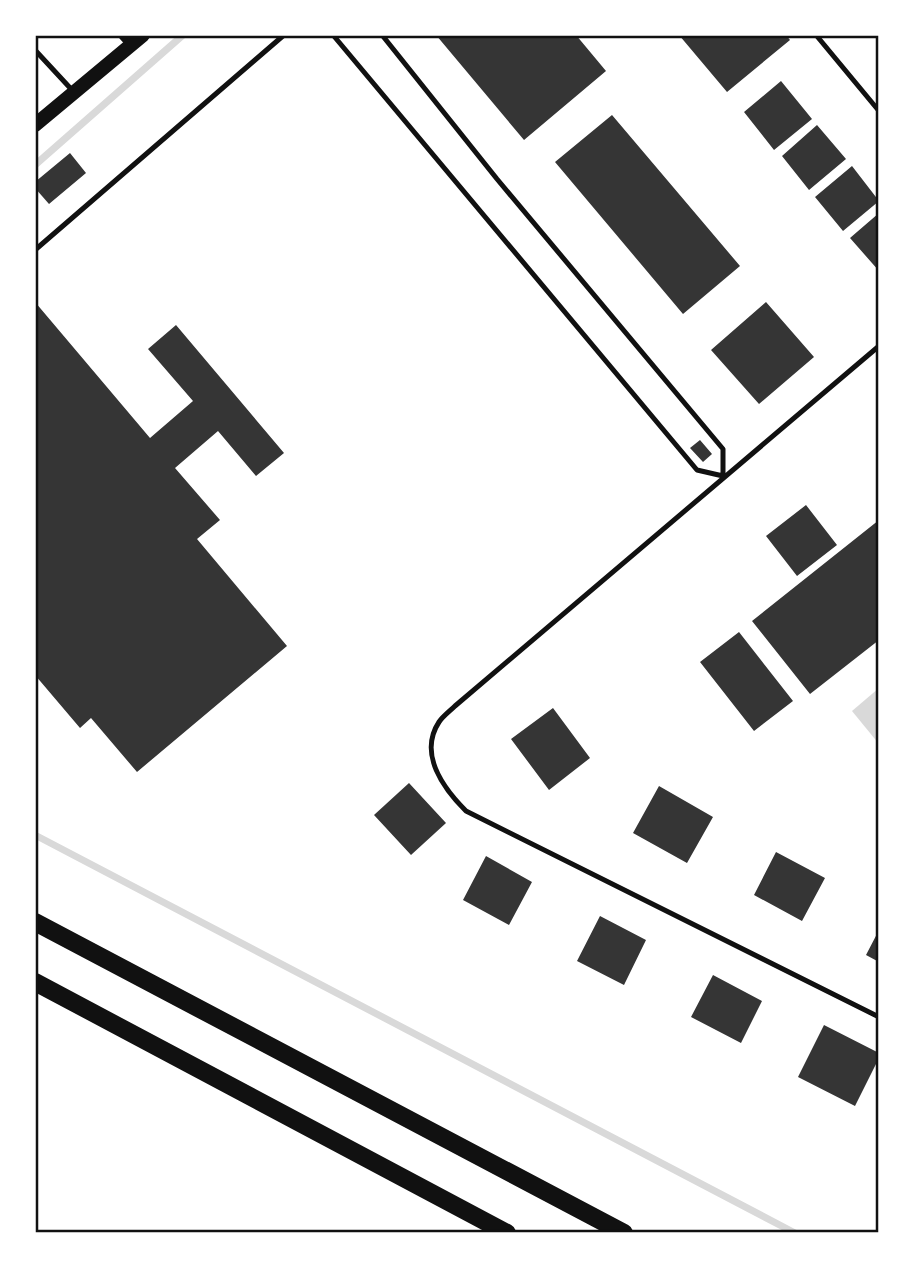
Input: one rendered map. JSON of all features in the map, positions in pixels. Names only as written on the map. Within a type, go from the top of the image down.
[{"type":"highway","points":[[35,922],[624,1233]]},
{"type":"highway","points":[[35,982],[507,1233]]},
{"type":"main road","points":[[35,125],[74,93],[126,40],[143,35]]},
{"type":"lane","points":[[35,250],[284,35]]},
{"type":"lane","points":[[333,35],[697,470],[723,477]]},
{"type":"lane","points":[[382,35],[497,179],[723,449],[723,477]]},
{"type":"lane","points":[[816,35],[879,111]]},
{"type":"lane","points":[[35,50],[74,93]]},
{"type":"lane","points":[[879,346],[455,706],[439,722],[432,754],[437,775],[450,795],[466,811],[879,1017]]},
{"type":"shaded area","points":[[879,688],[879,744],[852,711]]},
{"type":"building","points":[[436,35],[576,35],[606,71],[524,140]]},
{"type":"building","points":[[679,35],[786,35],[790,40],[727,92]]},
{"type":"building","points":[[781,81],[812,119],[774,150],[744,112]]},
{"type":"building","points":[[612,115],[740,266],[683,314],[555,162]]},
{"type":"building","points":[[817,125],[846,159],[809,190],[782,156]]},
{"type":"building","points":[[70,153],[86,173],[49,204],[35,188],[35,182]]},
{"type":"building","points":[[852,166],[879,201],[843,231],[815,197]]},
{"type":"building","points":[[879,213],[879,271],[850,238]]},
{"type":"building","points":[[35,302],[150,438],[193,401],[148,349],[176,325],[284,453],[256,476],[218,431],[175,468],[220,520],[197,539],[287,646],[137,772],[91,718],[80,728],[35,675]]},
{"type":"building","points":[[766,302],[814,357],[759,404],[711,350]]},
{"type":"building","points":[[700,440],[712,454],[703,462],[690,448]]},
{"type":"building","points":[[806,505],[837,545],[797,576],[766,536]]},
{"type":"building","points":[[879,520],[879,640],[810,694],[752,621]]},
{"type":"building","points":[[739,632],[793,701],[754,731],[700,662]]},
{"type":"building","points":[[553,708],[590,758],[549,790],[511,739]]},
{"type":"building","points":[[409,783],[446,823],[411,855],[374,815]]},
{"type":"building","points":[[659,786],[713,817],[687,863],[633,833]]},
{"type":"building","points":[[776,852],[825,878],[802,921],[754,895]]},
{"type":"building","points":[[486,856],[532,882],[509,925],[463,900]]},
{"type":"building","points":[[600,916],[646,940],[624,985],[577,961]]},
{"type":"building","points":[[879,930],[879,962],[866,955]]},
{"type":"building","points":[[713,975],[762,1001],[741,1043],[691,1017]]},
{"type":"building","points":[[824,1025],[879,1053],[855,1106],[798,1077]]},
{"type":"waterway","points":[[35,165],[183,35]]},
{"type":"waterway","points":[[35,835],[795,1233]]}]
